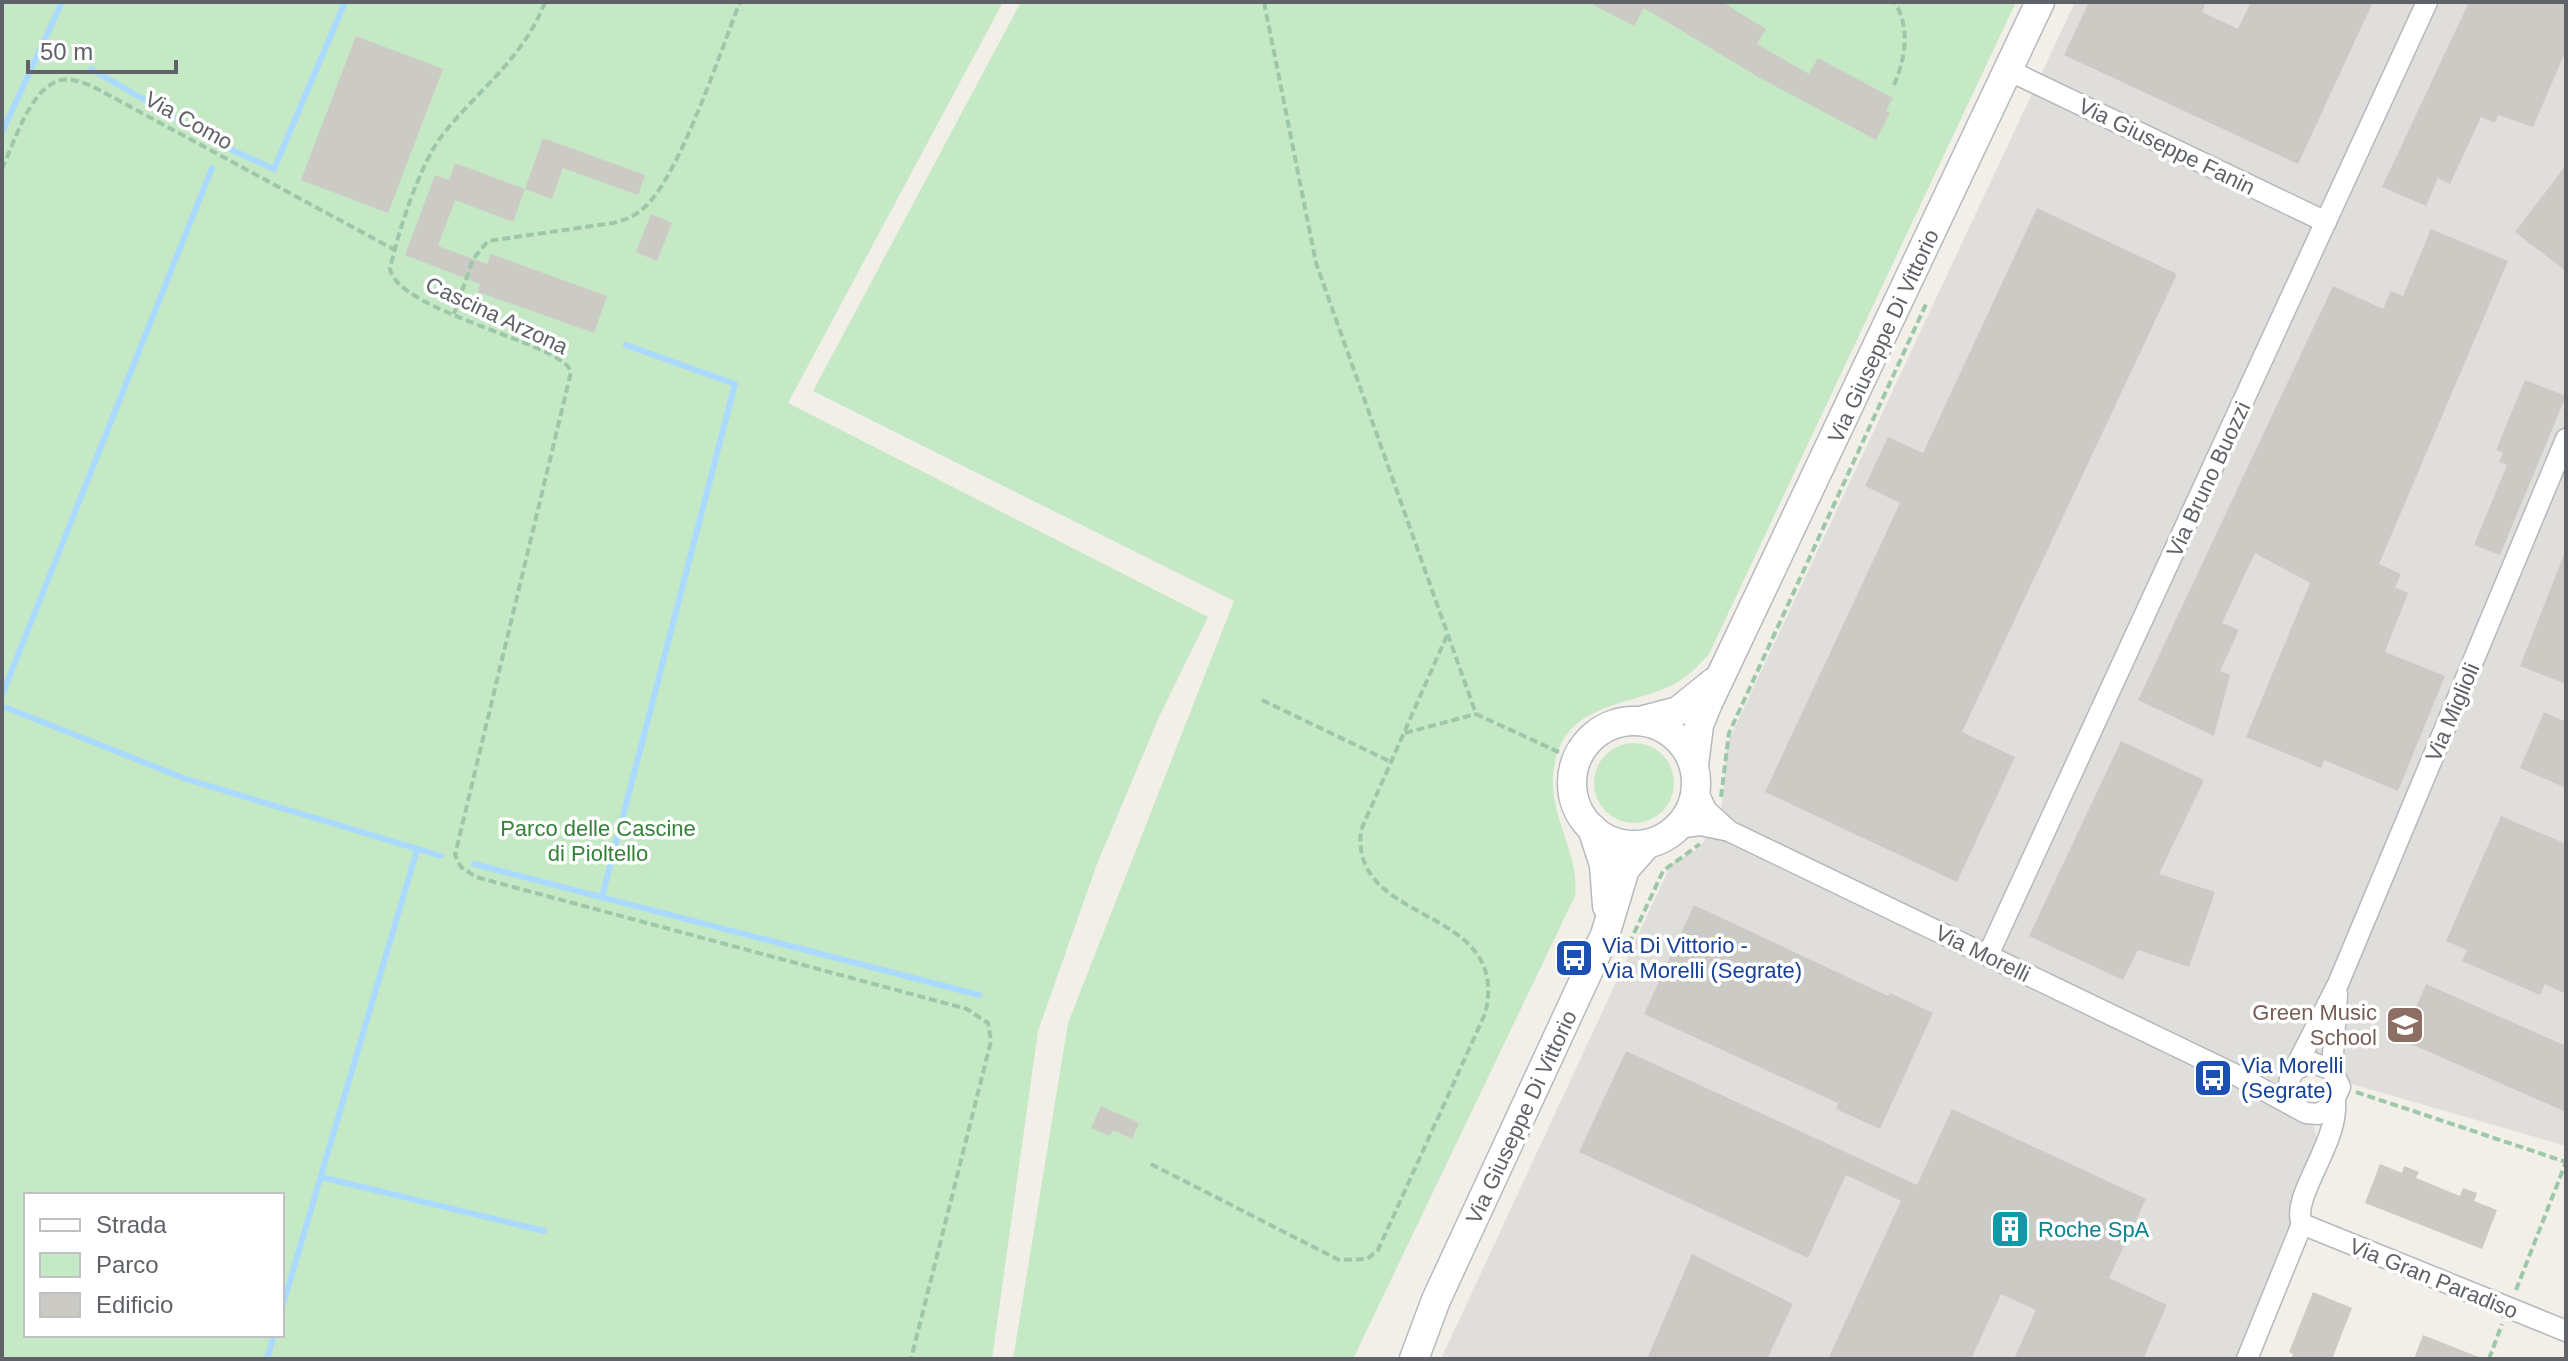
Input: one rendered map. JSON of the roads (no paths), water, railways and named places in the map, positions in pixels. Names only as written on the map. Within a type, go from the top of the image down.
[{"type":"main road","name":"Via Giuseppe Di Vittorio","points":[[1695,777],[1699,725],[2040,2]]},
{"type":"main road","name":"Via Giuseppe Di Vittorio","points":[[1639,721],[1678,711],[1703,694],[1725,670]]},
{"type":"main road","points":[[1639,721],[1664,728],[1676,737],[1695,777],[1692,807],[1677,828],[1647,844],[1622,844],[1592,828],[1574,800],[1572,783],[1576,760],[1598,732],[1613,724],[1639,721]]},
{"type":"main road","name":"Via Giuseppe Di Vittorio","points":[[1592,828],[1617,940]]},
{"type":"main road","name":"Via Giuseppe Di Vittorio","points":[[1400,1359],[1436,1300],[1617,940],[1625,869],[1647,844]]},
{"type":"main road","name":"Via Giuseppe Di Vittorio","points":[[1414,1359],[1436,1300]]},
{"type":"street","name":"Via Bruno Buozzi","points":[[1988,955],[2427,2]]},
{"type":"street","name":"Via Giuseppe Fanin","points":[[2008,70],[2326,222]]},
{"type":"street","name":"Via Miglioli","points":[[2338,984],[2566,439]]},
{"type":"street","points":[[1695,777],[1701,801],[1719,826]]},
{"type":"street","name":"Via Morelli","points":[[1677,828],[1719,826],[2236,1075],[2300,1110]]},
{"type":"street","points":[[2318,1164],[2317,1136],[2288,1094],[2292,1074],[2338,984]]},
{"type":"street","points":[[2247,1359],[2302,1224],[2299,1209],[2334,1130],[2338,984]]},
{"type":"street","points":[[2292,1074],[2311,1062],[2336,1087]]},
{"type":"street","name":"Via Morelli","points":[[2236,1075],[2263,1082],[2292,1074]]},
{"type":"street","points":[[2300,1110],[2318,1114],[2336,1087]]},
{"type":"street","name":"Via Gran Paradiso","points":[[2302,1224],[2566,1331]]},
{"type":"waterway","points":[[2,132],[62,2]]},
{"type":"waterway","points":[[221,145],[274,169],[345,2]]},
{"type":"waterway","points":[[91,69],[221,144]]},
{"type":"waterway","points":[[2,695],[212,168]]},
{"type":"waterway","points":[[602,897],[735,384],[626,345]]},
{"type":"waterway","points":[[2,706],[186,779],[441,856]]},
{"type":"waterway","points":[[284,1301],[417,850]]},
{"type":"waterway","points":[[474,864],[979,995]]},
{"type":"waterway","points":[[321,1177],[544,1231]]},
{"type":"waterway","points":[[267,1359],[273,1337]]},
{"type":"place","name":"Via Di Vittorio - Via Morelli (Segrate)","points":[[1574,958]]},
{"type":"place","name":"Green Music School","points":[[2405,1025]]},
{"type":"place","name":"Via Morelli (Segrate)","points":[[2213,1078]]},
{"type":"place","name":"Roche SpA","points":[[2010,1229]]},
{"type":"park label","name":"Parco delle Cascine di Pioltello","points":[[598,840]]}]
